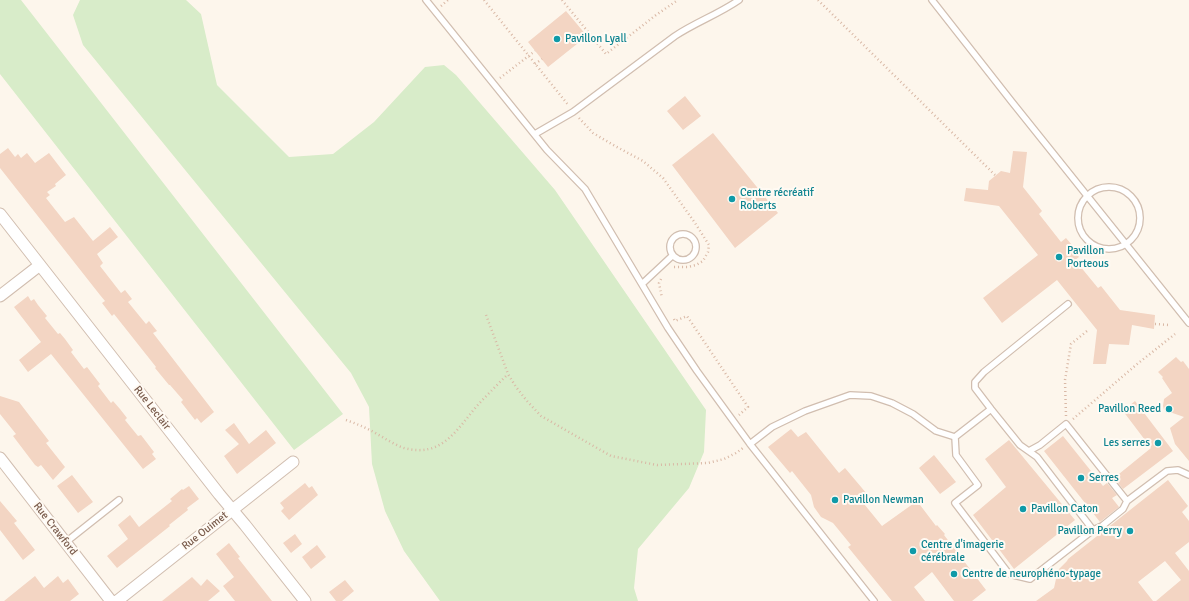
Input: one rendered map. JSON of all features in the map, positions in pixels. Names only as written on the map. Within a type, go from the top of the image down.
[{"type":"street","name":"Rue Leclair","points":[[0,214],[305,601]]},
{"type":"street","points":[[0,296],[40,265]]},
{"type":"street","name":"Rue Crawford","points":[[0,458],[111,601]]},
{"type":"street","name":"Rue Ouimet","points":[[116,601],[293,462]]},
{"type":"lane","points":[[426,0],[547,150],[585,188],[668,328],[750,444],[874,601]]},
{"type":"lane","points":[[535,134],[573,112],[675,36],[689,27],[726,10],[739,0]]},
{"type":"lane","points":[[932,0],[1189,322]]},
{"type":"lane","points":[[1114,187],[1130,195],[1136,202],[1139,210],[1139,224],[1134,236],[1126,244],[1119,247],[1100,247],[1085,237],[1080,229],[1078,220],[1082,201],[1087,195],[1096,189],[1114,187]]},
{"type":"lane","points":[[684,234],[693,238],[696,250],[691,257],[680,260],[672,256],[669,247],[670,242],[676,235],[684,234]]},
{"type":"lane","points":[[642,284],[672,256]]},
{"type":"lane","points":[[1068,304],[984,372],[975,382],[975,388],[1020,444],[1037,457],[1093,530]]},
{"type":"lane","points":[[750,444],[772,427],[805,411],[850,395],[871,396],[892,403],[913,414],[936,431],[955,437]]},
{"type":"lane","points":[[955,437],[991,409]]},
{"type":"lane","points":[[1029,451],[1040,445],[1066,424],[1127,501]]},
{"type":"lane","points":[[955,437],[956,455],[978,485],[955,503],[1009,574],[1030,579],[1093,530],[1102,526],[1123,509],[1127,501],[1167,470],[1178,470],[1189,475]]},
{"type":"lane","points":[[66,542],[119,500]]},
{"type":"path","points":[[440,6],[448,0]]},
{"type":"path","points":[[484,0],[569,106]]},
{"type":"path","points":[[562,0],[606,54],[656,15],[678,0]]},
{"type":"path","points":[[818,0],[996,175]]},
{"type":"path","points":[[498,80],[535,51]]},
{"type":"path","points":[[535,64],[542,59]]},
{"type":"path","points":[[578,117],[593,133],[643,161],[663,178],[709,245],[708,252],[703,261],[688,267],[677,266],[670,268]]},
{"type":"path","points":[[663,274],[659,284],[663,302]]},
{"type":"path","points":[[486,315],[508,374],[523,396],[541,416],[611,456],[656,465],[708,464],[724,459],[750,444]]},
{"type":"path","points":[[672,317],[676,321],[686,316],[695,329],[748,407],[739,415],[742,420]]},
{"type":"path","points":[[1155,324],[1168,325]]},
{"type":"path","points":[[1066,424],[1065,380],[1072,344],[1087,331]]},
{"type":"path","points":[[1066,424],[1175,334]]},
{"type":"path","points":[[346,420],[362,426],[405,448],[423,450],[434,448],[455,434],[475,408],[508,374]]},
{"type":"green space","points":[[0,0],[21,0],[343,414],[294,450],[0,74]]},
{"type":"green space","points":[[80,0],[186,0],[201,14],[217,85],[289,157],[333,154],[374,122],[425,67],[444,65],[456,75],[555,190],[706,410],[704,452],[689,488],[638,549],[634,588],[638,601],[440,601],[404,551],[385,511],[372,464],[369,407],[351,373],[83,45],[73,15]]},
{"type":"building","name":"Pavillon Lyall","points":[[566,11],[587,36],[548,67],[528,42]]},
{"type":"building","points":[[685,96],[701,116],[683,130],[667,111]]},
{"type":"building","name":"Centre récréatif Roberts","points":[[713,133],[778,213],[735,248],[672,165]]},
{"type":"building","points":[[8,148],[15,157],[18,154],[21,158],[27,153],[35,163],[49,153],[66,175],[55,184],[56,186],[47,192],[50,195],[46,198],[65,222],[74,217],[93,241],[110,227],[118,237],[97,254],[103,263],[100,266],[121,293],[125,290],[132,299],[128,302],[146,324],[149,321],[157,331],[153,333],[214,412],[201,423],[197,418],[195,420],[181,402],[183,400],[155,368],[156,367],[114,314],[112,316],[102,303],[105,301],[0,168],[0,154]]},
{"type":"building","name":"Pavillon Porteous","points":[[1013,151],[1027,152],[1023,187],[1042,211],[1039,214],[1061,242],[1066,238],[1072,245],[1071,246],[1079,257],[1075,260],[1098,288],[1101,286],[1120,310],[1155,315],[1154,329],[1132,325],[1129,345],[1109,344],[1106,364],[1093,364],[1097,330],[1057,280],[1002,323],[983,298],[1038,255],[999,206],[964,201],[966,188],[988,190],[989,181],[1001,171],[1010,173]]},
{"type":"building","points":[[28,296],[31,301],[34,299],[47,316],[45,318],[58,334],[60,333],[73,350],[71,352],[84,369],[87,367],[100,384],[98,386],[111,403],[113,401],[127,418],[125,420],[138,436],[141,435],[154,452],[152,454],[156,459],[143,469],[51,354],[28,372],[19,360],[41,342],[14,307]]},
{"type":"building","name":"Pavillon Reed","points":[[1176,357],[1181,362],[1183,361],[1189,369],[1189,461],[1175,444],[1170,428],[1184,417],[1164,410],[1164,399],[1172,393],[1162,378],[1163,377],[1158,372]]},
{"type":"building","points":[[0,396],[19,402],[49,441],[46,443],[65,467],[53,480],[41,465],[38,467],[35,465],[13,436],[16,434],[0,414]]},
{"type":"building","name":"Les serres","points":[[1135,401],[1173,451],[1123,489],[1114,478],[1151,448],[1123,411]]},
{"type":"building","points":[[234,423],[249,444],[266,430],[276,443],[237,474],[224,456],[239,444],[225,430]]},
{"type":"building","points":[[791,429],[798,437],[806,432],[839,473],[845,468],[867,494],[860,499],[882,526],[917,501],[936,526],[937,525],[945,534],[944,535],[986,590],[972,601],[954,601],[932,572],[914,587],[925,601],[892,601],[848,547],[851,545],[833,523],[821,517],[814,507],[811,495],[792,471],[790,473],[768,447]]},
{"type":"building","name":"Serres","points":[[1063,436],[1103,486],[1107,483],[1117,495],[1112,498],[1119,507],[1100,522],[1044,451]]},
{"type":"building","name":"Pavillon Caton","points":[[1009,440],[1075,520],[1014,569],[973,515],[1006,487],[985,459]]},
{"type":"building","points":[[934,455],[956,482],[940,494],[919,468]]},
{"type":"building","points":[[72,475],[93,502],[78,513],[57,486]]},
{"type":"building","name":"Pavillon Perry","points":[[1168,480],[1188,506],[1182,512],[1189,521],[1189,542],[1175,553],[1189,571],[1189,601],[1156,601],[1181,580],[1165,561],[1138,582],[1153,601],[1036,601],[1054,588],[1058,570],[1068,559]]},
{"type":"building","points":[[305,483],[309,488],[312,486],[318,495],[289,520],[281,511],[284,508],[280,503]]},
{"type":"building","points":[[189,486],[199,499],[187,508],[188,510],[169,525],[170,526],[117,568],[107,556],[128,539],[118,525],[130,515],[139,527],[172,501],[170,499],[182,489],[183,490]]},
{"type":"building","points":[[0,501],[17,521],[14,523],[35,550],[23,560],[0,530]]},
{"type":"building","points":[[295,534],[302,544],[291,553],[283,543]]},
{"type":"building","points":[[229,543],[240,557],[238,558],[272,601],[235,601],[223,586],[234,577],[216,554]]},
{"type":"building","points":[[317,545],[326,557],[311,569],[302,557]]},
{"type":"building","points":[[35,576],[44,588],[58,576],[63,583],[68,579],[79,594],[70,601],[4,601]]},
{"type":"building","points":[[192,577],[201,586],[207,579],[220,591],[208,601],[162,601]]},
{"type":"building","points":[[345,580],[354,591],[342,601],[336,601],[329,592]]},
{"type":"place","name":"Pavillon Lyall","points":[[557,39]]},
{"type":"place","name":"Centre récréatif Roberts","points":[[732,199]]},
{"type":"place","name":"Pavillon Porteous","points":[[1059,257]]},
{"type":"place","name":"Pavillon Reed","points":[[1169,409]]},
{"type":"place","name":"Les serres","points":[[1158,443]]},
{"type":"place","name":"Serres","points":[[1081,478]]},
{"type":"place","name":"Pavillon Newman","points":[[835,500]]},
{"type":"place","name":"Pavillon Caton","points":[[1023,509]]},
{"type":"place","name":"Pavillon Perry","points":[[1130,531]]},
{"type":"place","name":"Centre d'imagerie cérébrale","points":[[913,551]]},
{"type":"place","name":"Centre de neurophéno-typage","points":[[954,574]]}]
